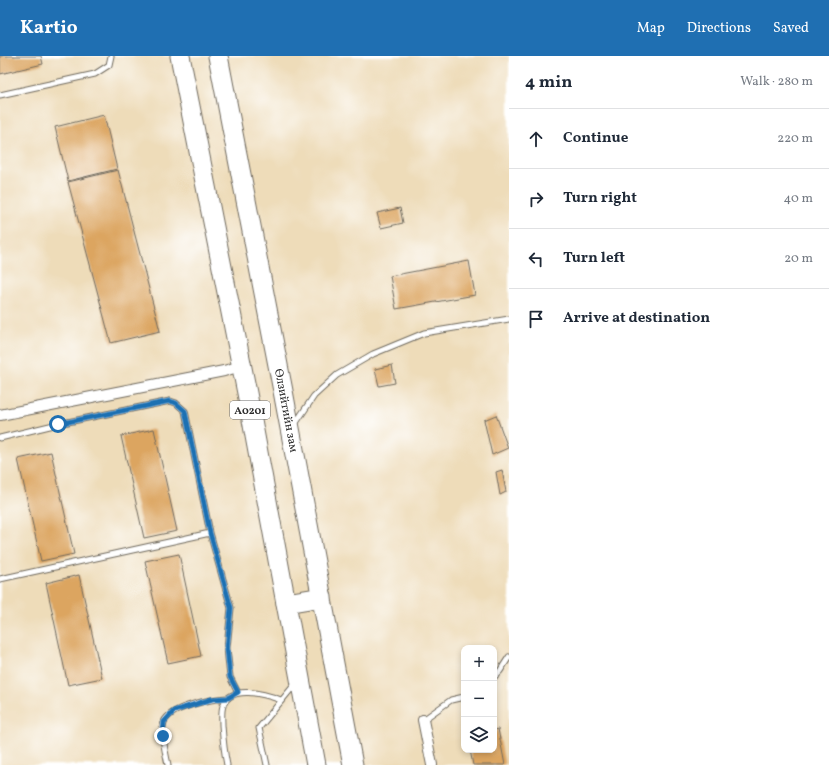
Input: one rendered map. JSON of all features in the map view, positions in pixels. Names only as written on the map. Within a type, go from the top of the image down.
[{"type":"highway","name":"A0201","points":[[180,56],[241,366],[316,765]]},
{"type":"highway","name":"Өлзийтийн зам","points":[[218,56],[291,431],[353,765]]},
{"type":"highway","points":[[286,603],[322,597]]},
{"type":"street","points":[[0,415],[224,371],[241,366]]},
{"type":"street","points":[[423,720],[432,765]]},
{"type":"lane","points":[[0,95],[95,74],[109,65],[111,56]]},
{"type":"lane","points":[[291,431],[314,396],[337,375],[373,354],[424,334],[509,319]]},
{"type":"lane","points":[[0,438],[58,424],[170,401],[176,403],[185,411],[210,533],[231,608],[227,648],[230,677],[238,692]]},
{"type":"lane","points":[[0,579],[210,533]]},
{"type":"lane","points":[[497,674],[509,657]]},
{"type":"lane","points":[[267,765],[259,728],[299,679]]},
{"type":"lane","points":[[227,765],[223,746],[222,707],[228,698],[238,692],[254,693],[281,700]]},
{"type":"lane","points":[[168,765],[163,736],[164,722],[174,711],[212,699],[228,698]]},
{"type":"lane","points":[[423,720],[452,700],[461,698]]},
{"type":"building","points":[[0,56],[41,56],[43,64],[0,74]]},
{"type":"building","points":[[104,115],[117,169],[68,181],[55,127]]},
{"type":"building","points":[[118,170],[160,331],[111,343],[68,182]]},
{"type":"building","points":[[400,208],[403,223],[381,228],[377,213]]},
{"type":"building","points":[[469,261],[475,295],[396,309],[390,276]]},
{"type":"building","points":[[392,365],[395,383],[379,386],[375,369]]},
{"type":"building","points":[[496,415],[508,448],[492,455],[484,420]]},
{"type":"building","points":[[154,429],[177,531],[144,538],[121,436]]},
{"type":"building","points":[[51,452],[74,554],[41,561],[18,459]]},
{"type":"building","points":[[502,470],[506,492],[500,495],[496,472]]},
{"type":"building","points":[[179,554],[201,656],[168,663],[145,561]]},
{"type":"building","points":[[79,575],[102,678],[68,685],[46,583]]},
{"type":"building","points":[[497,729],[505,765],[473,765],[471,753],[497,753]]},
{"type":"route","points":[[58,424],[170,401],[176,403],[185,411],[210,533],[231,608],[227,648],[230,677],[238,692],[228,698],[212,699],[174,711],[164,722],[163,736]]}]
